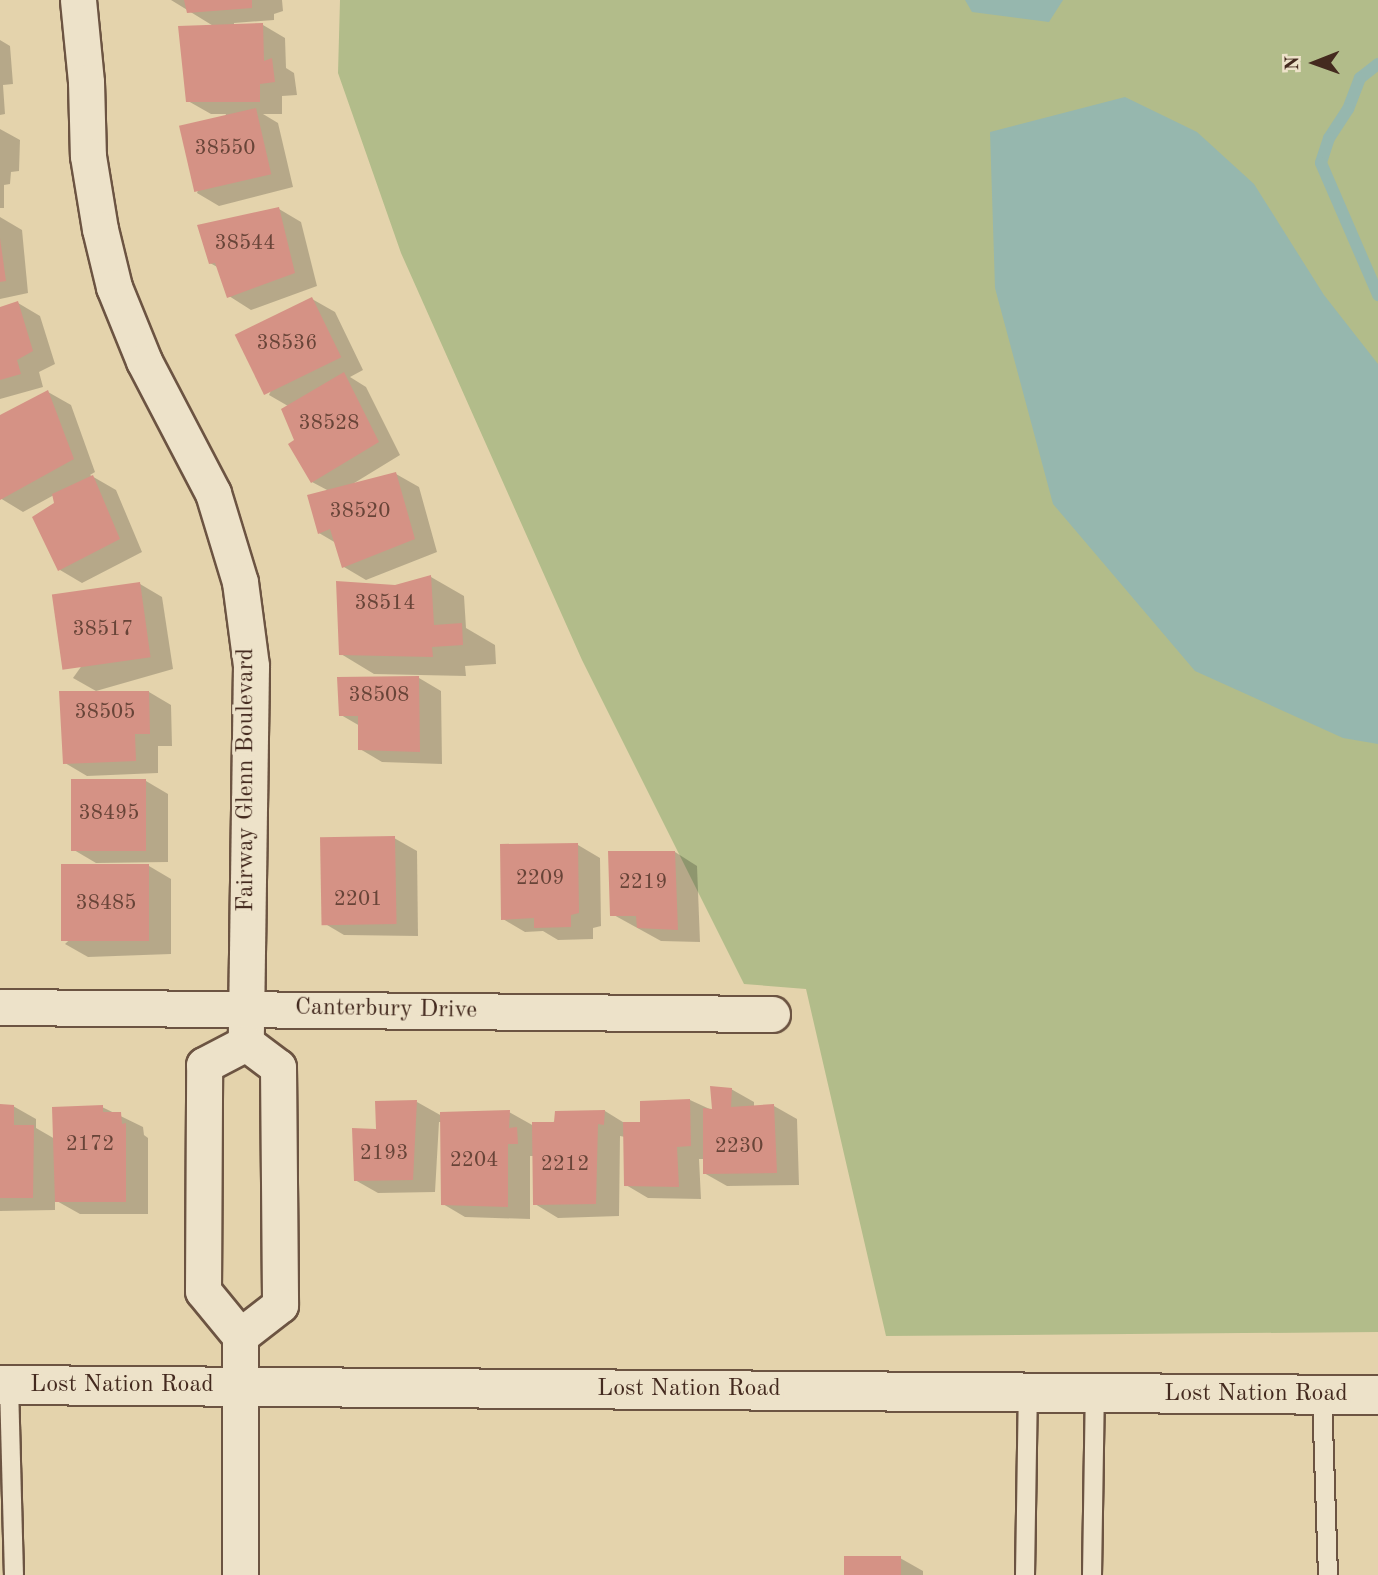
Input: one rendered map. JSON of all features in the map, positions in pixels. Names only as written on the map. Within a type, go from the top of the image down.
[{"type":"street","name":"Fairway Glenn Boulevard","points":[[78,0],[86,82],[88,156],[100,229],[114,287],[144,361],[213,493],[240,582],[251,666],[246,1043]]},
{"type":"street","name":"Canterbury Drive","points":[[0,1007],[772,1014]]},
{"type":"street","points":[[240,1336],[280,1306],[278,1067],[246,1043],[204,1065],[203,1291],[240,1336],[240,1575]]},
{"type":"street","name":"Lost Nation Road","points":[[4,1385],[1378,1395]]},
{"type":"lane","points":[[4,1385],[14,1575]]},
{"type":"lane","points":[[1025,1575],[1028,1393]]},
{"type":"lane","points":[[1092,1575],[1096,1393]]},
{"type":"lane","points":[[1322,1395],[1328,1575]]},
{"type":"green space","points":[[340,0],[1378,0],[1378,1332],[886,1336],[806,989],[744,984],[582,660],[401,253],[338,73]]},
{"type":"water","points":[[965,0],[1063,0],[1049,22],[972,12]]},
{"type":"water","points":[[1125,97],[1197,132],[1254,184],[1324,295],[1378,364],[1378,744],[1343,738],[1195,671],[1053,504],[995,288],[990,132]]},
{"type":"building","points":[[184,0],[252,0],[252,8],[187,13]]},
{"type":"building","points":[[263,23],[264,61],[272,58],[275,82],[260,84],[260,102],[186,102],[178,26]]},
{"type":"building","points":[[256,108],[271,174],[194,192],[179,126]]},
{"type":"building","points":[[279,207],[295,273],[227,298],[215,263],[209,264],[197,225]]},
{"type":"building","points":[[0,238],[6,281],[0,282]]},
{"type":"building","points":[[312,297],[341,357],[264,395],[235,335]]},
{"type":"building","points":[[18,301],[33,351],[17,360],[21,374],[0,380],[0,307]]},
{"type":"building","points":[[344,372],[379,442],[311,483],[288,444],[294,440],[281,409]]},
{"type":"building","points":[[48,390],[74,459],[0,500],[0,415]]},
{"type":"building","points":[[396,472],[415,539],[342,568],[330,529],[318,534],[307,495]]},
{"type":"building","points":[[93,475],[120,539],[58,571],[32,517],[54,503],[52,494]]},
{"type":"building","points":[[431,575],[434,625],[462,623],[463,645],[432,647],[433,657],[339,655],[336,581],[395,585]]},
{"type":"building","points":[[140,582],[151,657],[62,670],[52,594]]},
{"type":"building","points":[[419,676],[420,752],[358,750],[358,716],[339,716],[337,677]]},
{"type":"building","points":[[59,691],[149,691],[150,734],[135,734],[136,761],[63,764]]},
{"type":"building","points":[[71,779],[146,779],[146,851],[71,851]]},
{"type":"building","points":[[395,836],[397,924],[322,925],[320,837]]},
{"type":"building","points":[[578,843],[579,913],[571,915],[571,927],[534,928],[534,918],[501,920],[500,844]]},
{"type":"building","points":[[608,851],[675,851],[678,930],[637,928],[636,916],[610,916]]},
{"type":"building","points":[[61,864],[149,864],[149,941],[61,941]]},
{"type":"building","points":[[710,1086],[732,1088],[731,1107],[774,1104],[777,1173],[703,1174],[703,1108],[712,1109]]},
{"type":"building","points":[[690,1099],[691,1146],[677,1147],[679,1187],[624,1186],[623,1122],[640,1122],[640,1101]]},
{"type":"building","points":[[417,1100],[413,1180],[354,1181],[352,1128],[376,1129],[375,1101]]},
{"type":"building","points":[[0,1104],[14,1105],[14,1125],[34,1125],[33,1198],[0,1198]]},
{"type":"building","points":[[103,1105],[103,1112],[121,1112],[122,1124],[126,1123],[126,1202],[55,1202],[52,1107]]},
{"type":"building","points":[[510,1110],[509,1128],[517,1127],[518,1144],[508,1144],[508,1207],[441,1205],[440,1112]]},
{"type":"building","points":[[605,1110],[604,1125],[598,1124],[596,1204],[533,1205],[532,1122],[554,1122],[555,1111]]},
{"type":"building","points":[[844,1556],[901,1556],[901,1575],[844,1575]]},
{"type":"waterway","points":[[1378,64],[1360,78],[1348,109],[1329,138],[1321,163],[1378,295]]}]
